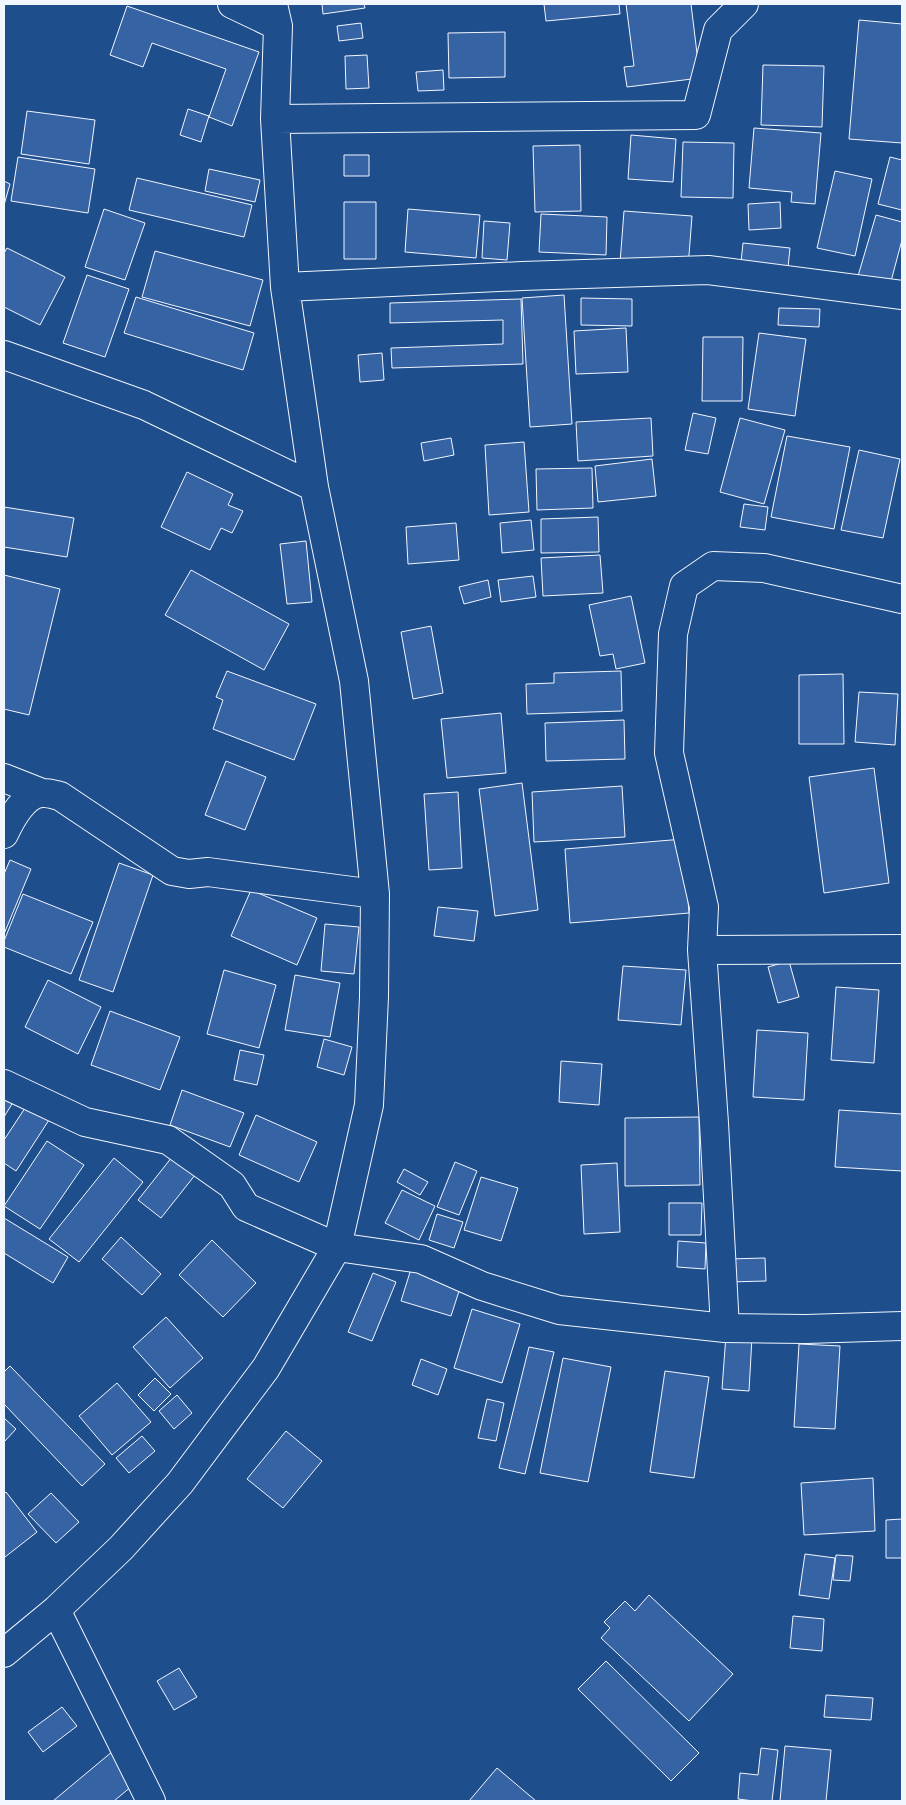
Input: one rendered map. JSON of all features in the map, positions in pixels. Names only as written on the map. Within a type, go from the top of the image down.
[{"type":"street","points":[[4,1653],[56,1610],[121,1548],[180,1483],[266,1368],[337,1247],[369,1105],[374,998],[375,894],[354,681],[314,488],[285,287],[274,119],[276,15],[232,4]]},
{"type":"street","points":[[274,119],[696,115],[718,30],[744,4]]},
{"type":"street","points":[[285,287],[708,270],[902,295]]},
{"type":"street","points":[[4,355],[144,405],[314,488]]},
{"type":"street","points":[[725,1328],[714,1122],[702,950],[704,907],[669,753],[673,634],[684,586],[713,566],[764,568],[902,599]]},
{"type":"street","points":[[4,778],[42,793],[60,796],[172,871],[189,874],[208,872],[375,894]]},
{"type":"street","points":[[4,834],[16,811],[27,800],[42,793]]},
{"type":"street","points":[[702,950],[902,949]]},
{"type":"street","points":[[4,1084],[85,1122],[168,1140],[232,1185],[246,1207],[337,1247],[421,1259],[482,1286],[558,1310],[725,1328],[806,1329],[902,1326]]},
{"type":"street","points":[[56,1610],[151,1801]]},
{"type":"building","points":[[322,4],[364,4],[365,8],[323,14]]},
{"type":"building","points":[[544,4],[619,4],[620,14],[546,21]]},
{"type":"building","points":[[626,4],[691,4],[700,78],[627,87],[624,67],[634,66]]},
{"type":"building","points":[[127,6],[259,52],[232,126],[209,117],[226,69],[152,43],[143,67],[110,55]]},
{"type":"building","points":[[859,20],[902,24],[902,143],[849,139]]},
{"type":"building","points":[[361,23],[363,38],[339,41],[337,26]]},
{"type":"building","points":[[505,32],[505,77],[449,78],[448,33]]},
{"type":"building","points":[[367,55],[369,88],[346,89],[345,56]]},
{"type":"building","points":[[763,65],[824,66],[822,127],[761,125]]},
{"type":"building","points":[[443,70],[444,90],[418,91],[416,72]]},
{"type":"building","points":[[188,109],[209,116],[201,142],[180,135]]},
{"type":"building","points":[[27,111],[95,120],[89,164],[21,154]]},
{"type":"building","points":[[754,128],[821,133],[815,204],[791,202],[792,192],[749,188]]},
{"type":"building","points":[[631,135],[676,139],[673,182],[628,179]]},
{"type":"building","points":[[683,142],[734,143],[733,198],[681,197]]},
{"type":"building","points":[[580,145],[581,211],[535,212],[533,146]]},
{"type":"building","points":[[344,155],[369,155],[369,176],[344,176]]},
{"type":"building","points":[[18,157],[95,169],[88,213],[11,201]]},
{"type":"building","points":[[890,157],[902,160],[902,210],[878,204]]},
{"type":"building","points":[[209,169],[260,180],[255,202],[205,191]]},
{"type":"building","points":[[835,171],[872,179],[855,256],[817,248]]},
{"type":"building","points":[[137,178],[252,205],[244,237],[129,210]]},
{"type":"building","points":[[4,181],[10,184],[4,205]]},
{"type":"building","points":[[344,202],[376,202],[376,259],[344,259]]},
{"type":"building","points":[[780,202],[781,228],[749,230],[748,204]]},
{"type":"building","points":[[104,209],[145,223],[125,280],[85,267]]},
{"type":"building","points":[[408,209],[480,215],[476,258],[405,252]]},
{"type":"building","points":[[624,211],[692,216],[688,268],[620,263]]},
{"type":"building","points":[[541,214],[607,217],[606,255],[539,252]]},
{"type":"building","points":[[876,215],[902,222],[902,240],[890,285],[858,276]]},
{"type":"building","points":[[484,221],[510,223],[507,260],[482,258]]},
{"type":"building","points":[[743,243],[790,248],[787,277],[740,272]]},
{"type":"building","points":[[7,248],[65,277],[40,325],[4,307],[4,253]]},
{"type":"building","points":[[155,251],[263,280],[250,326],[142,297]]},
{"type":"building","points":[[87,275],[129,289],[105,357],[63,343]]},
{"type":"building","points":[[564,295],[572,424],[530,427],[522,298]]},
{"type":"building","points":[[136,297],[254,333],[243,370],[124,333]]},
{"type":"building","points":[[581,298],[632,299],[632,326],[581,325]]},
{"type":"building","points":[[521,299],[523,364],[392,368],[391,348],[503,344],[503,320],[390,323],[390,303]]},
{"type":"building","points":[[779,308],[820,309],[819,327],[778,325]]},
{"type":"building","points":[[626,328],[628,372],[576,374],[574,331]]},
{"type":"building","points":[[759,333],[806,339],[795,416],[748,409]]},
{"type":"building","points":[[703,337],[743,337],[742,401],[702,401]]},
{"type":"building","points":[[382,353],[384,380],[360,382],[358,355]]},
{"type":"building","points":[[693,413],[716,418],[708,454],[685,450]]},
{"type":"building","points":[[651,418],[653,456],[578,461],[576,422]]},
{"type":"building","points":[[740,418],[785,430],[764,504],[720,492]]},
{"type":"building","points":[[787,436],[850,447],[834,529],[771,517]]},
{"type":"building","points":[[451,438],[454,455],[424,461],[421,443]]},
{"type":"building","points":[[524,442],[529,512],[489,515],[485,445]]},
{"type":"building","points":[[859,450],[900,459],[883,538],[841,530]]},
{"type":"building","points":[[652,459],[656,496],[598,502],[595,466]]},
{"type":"building","points":[[592,468],[593,508],[537,510],[536,469]]},
{"type":"building","points":[[187,472],[233,494],[228,505],[243,511],[232,533],[221,528],[210,550],[161,527]]},
{"type":"building","points":[[744,504],[768,507],[765,530],[740,527]]},
{"type":"building","points":[[4,507],[74,518],[67,557],[4,547]]},
{"type":"building","points":[[598,517],[599,552],[541,553],[541,519]]},
{"type":"building","points":[[531,520],[534,550],[502,553],[500,523]]},
{"type":"building","points":[[456,523],[459,560],[408,564],[406,527]]},
{"type":"building","points":[[306,541],[312,602],[287,604],[280,544]]},
{"type":"building","points":[[600,555],[603,593],[543,596],[541,558]]},
{"type":"building","points":[[191,570],[289,624],[264,670],[165,615]]},
{"type":"building","points":[[4,575],[60,589],[29,715],[4,709]]},
{"type":"building","points":[[533,576],[536,597],[501,602],[498,580]]},
{"type":"building","points":[[488,580],[491,597],[464,604],[459,587]]},
{"type":"building","points":[[631,596],[645,663],[616,669],[613,654],[600,656],[589,605]]},
{"type":"building","points":[[431,626],[443,693],[413,699],[401,632]]},
{"type":"building","points":[[227,671],[316,704],[294,760],[213,729],[223,700],[216,697]]},
{"type":"building","points":[[621,671],[622,711],[527,714],[526,684],[554,683],[554,673]]},
{"type":"building","points":[[843,674],[844,744],[799,744],[799,675]]},
{"type":"building","points":[[859,692],[898,694],[895,745],[855,742]]},
{"type":"building","points":[[501,713],[506,773],[447,778],[441,719]]},
{"type":"building","points":[[624,720],[625,759],[546,761],[545,723]]},
{"type":"building","points":[[226,761],[266,777],[245,830],[205,815]]},
{"type":"building","points":[[874,768],[889,883],[824,893],[809,777]]},
{"type":"building","points":[[522,783],[538,910],[495,916],[479,789]]},
{"type":"building","points":[[622,786],[625,837],[534,842],[532,792]]},
{"type":"building","points":[[458,792],[462,868],[429,870],[424,794]]},
{"type":"building","points":[[683,839],[689,913],[570,923],[565,849]]},
{"type":"building","points":[[10,860],[31,869],[4,934],[4,874]]},
{"type":"building","points":[[119,863],[153,875],[113,992],[79,980]]},
{"type":"building","points":[[251,890],[317,918],[297,965],[231,936]]},
{"type":"building","points":[[23,894],[93,922],[71,974],[4,947],[4,941]]},
{"type":"building","points":[[438,907],[478,911],[474,941],[434,936]]},
{"type":"building","points":[[325,924],[359,927],[354,974],[321,971]]},
{"type":"building","points":[[789,961],[799,997],[778,1003],[768,967]]},
{"type":"building","points":[[623,966],[686,970],[681,1025],[618,1020]]},
{"type":"building","points":[[224,970],[276,985],[259,1048],[207,1034]]},
{"type":"building","points":[[295,975],[340,983],[330,1037],[285,1030]]},
{"type":"building","points":[[48,980],[101,1007],[78,1054],[25,1027]]},
{"type":"building","points":[[836,987],[879,990],[874,1063],[831,1060]]},
{"type":"building","points":[[110,1011],[180,1037],[160,1090],[91,1065]]},
{"type":"building","points":[[757,1030],[808,1033],[804,1100],[753,1097]]},
{"type":"building","points":[[324,1039],[352,1047],[344,1075],[317,1067]]},
{"type":"building","points":[[240,1050],[264,1055],[257,1085],[234,1080]]},
{"type":"building","points":[[561,1061],[602,1064],[599,1105],[559,1102]]},
{"type":"building","points":[[182,1090],[244,1113],[230,1147],[170,1125]]},
{"type":"building","points":[[4,1092],[15,1099],[4,1117]]},
{"type":"building","points":[[27,1105],[49,1120],[16,1171],[4,1163],[4,1140]]},
{"type":"building","points":[[839,1110],[902,1114],[902,1171],[835,1167]]},
{"type":"building","points":[[256,1115],[317,1142],[299,1182],[239,1155]]},
{"type":"building","points":[[699,1117],[700,1185],[625,1186],[625,1118]]},
{"type":"building","points":[[47,1141],[84,1165],[40,1229],[4,1206]]},
{"type":"building","points":[[176,1152],[199,1170],[161,1218],[138,1200]]},
{"type":"building","points":[[114,1158],[143,1182],[79,1262],[49,1239]]},
{"type":"building","points":[[455,1162],[477,1171],[459,1215],[437,1207]]},
{"type":"building","points":[[617,1163],[620,1232],[584,1234],[581,1165]]},
{"type":"building","points":[[404,1169],[428,1182],[420,1195],[397,1182]]},
{"type":"building","points":[[481,1177],[518,1188],[501,1241],[464,1230]]},
{"type":"building","points":[[402,1190],[435,1206],[419,1240],[385,1223]]},
{"type":"building","points":[[669,1203],[702,1203],[701,1235],[669,1235]]},
{"type":"building","points":[[437,1214],[463,1222],[454,1248],[429,1240]]},
{"type":"building","points":[[4,1218],[68,1257],[53,1283],[4,1253]]},
{"type":"building","points":[[121,1237],[161,1274],[142,1295],[102,1259]]},
{"type":"building","points":[[212,1240],[256,1283],[223,1317],[179,1275]]},
{"type":"building","points":[[678,1241],[706,1243],[705,1269],[677,1267]]},
{"type":"building","points":[[765,1258],[766,1281],[728,1282],[727,1259]]},
{"type":"building","points":[[411,1269],[461,1285],[451,1316],[401,1301]]},
{"type":"building","points":[[373,1273],[396,1282],[372,1341],[348,1332]]},
{"type":"building","points":[[472,1309],[520,1324],[502,1383],[454,1368]]},
{"type":"building","points":[[166,1317],[203,1358],[170,1388],[133,1347]]},
{"type":"building","points":[[726,1335],[752,1337],[749,1391],[722,1389]]},
{"type":"building","points":[[799,1344],[840,1346],[835,1429],[794,1427]]},
{"type":"building","points":[[529,1347],[554,1352],[525,1474],[499,1468]]},
{"type":"building","points":[[563,1358],[611,1367],[588,1482],[540,1473]]},
{"type":"building","points":[[421,1359],[447,1369],[438,1395],[412,1385]]},
{"type":"building","points":[[10,1366],[105,1464],[82,1486],[4,1404],[4,1372]]},
{"type":"building","points":[[665,1371],[709,1377],[694,1478],[650,1472]]},
{"type":"building","points":[[155,1378],[171,1394],[154,1411],[138,1395]]},
{"type":"building","points":[[117,1383],[151,1422],[112,1455],[79,1416]]},
{"type":"building","points":[[177,1395],[192,1413],[174,1429],[159,1411]]},
{"type":"building","points":[[487,1399],[504,1403],[496,1441],[478,1438]]},
{"type":"building","points":[[4,1418],[16,1429],[4,1442]]},
{"type":"building","points":[[286,1431],[322,1461],[283,1508],[247,1479]]},
{"type":"building","points":[[142,1436],[155,1451],[129,1473],[116,1458]]},
{"type":"building","points":[[873,1478],[875,1531],[804,1535],[801,1483]]},
{"type":"building","points":[[6,1492],[37,1532],[5,1557],[4,1494]]},
{"type":"building","points":[[51,1493],[79,1522],[56,1543],[28,1514]]},
{"type":"building","points":[[902,1519],[902,1558],[886,1558],[886,1520]]},
{"type":"building","points":[[805,1554],[835,1558],[829,1599],[799,1595]]},
{"type":"building","points":[[836,1555],[853,1556],[850,1581],[833,1580]]},
{"type":"building","points":[[649,1595],[733,1674],[689,1721],[601,1638],[610,1628],[604,1622],[625,1601],[635,1611]]},
{"type":"building","points":[[793,1616],[824,1619],[822,1651],[790,1648]]},
{"type":"building","points":[[606,1661],[699,1753],[671,1781],[578,1689]]},
{"type":"building","points":[[179,1668],[197,1697],[174,1710],[157,1681]]},
{"type":"building","points":[[826,1695],[873,1698],[871,1720],[824,1717]]},
{"type":"building","points":[[62,1707],[77,1726],[43,1752],[28,1732]]},
{"type":"building","points":[[785,1746],[831,1750],[826,1801],[780,1801]]},
{"type":"building","points":[[761,1748],[778,1750],[772,1801],[738,1799],[740,1773],[758,1775]]},
{"type":"building","points":[[113,1751],[138,1781],[114,1801],[53,1801]]},
{"type":"building","points":[[497,1768],[536,1801],[469,1801]]}]
